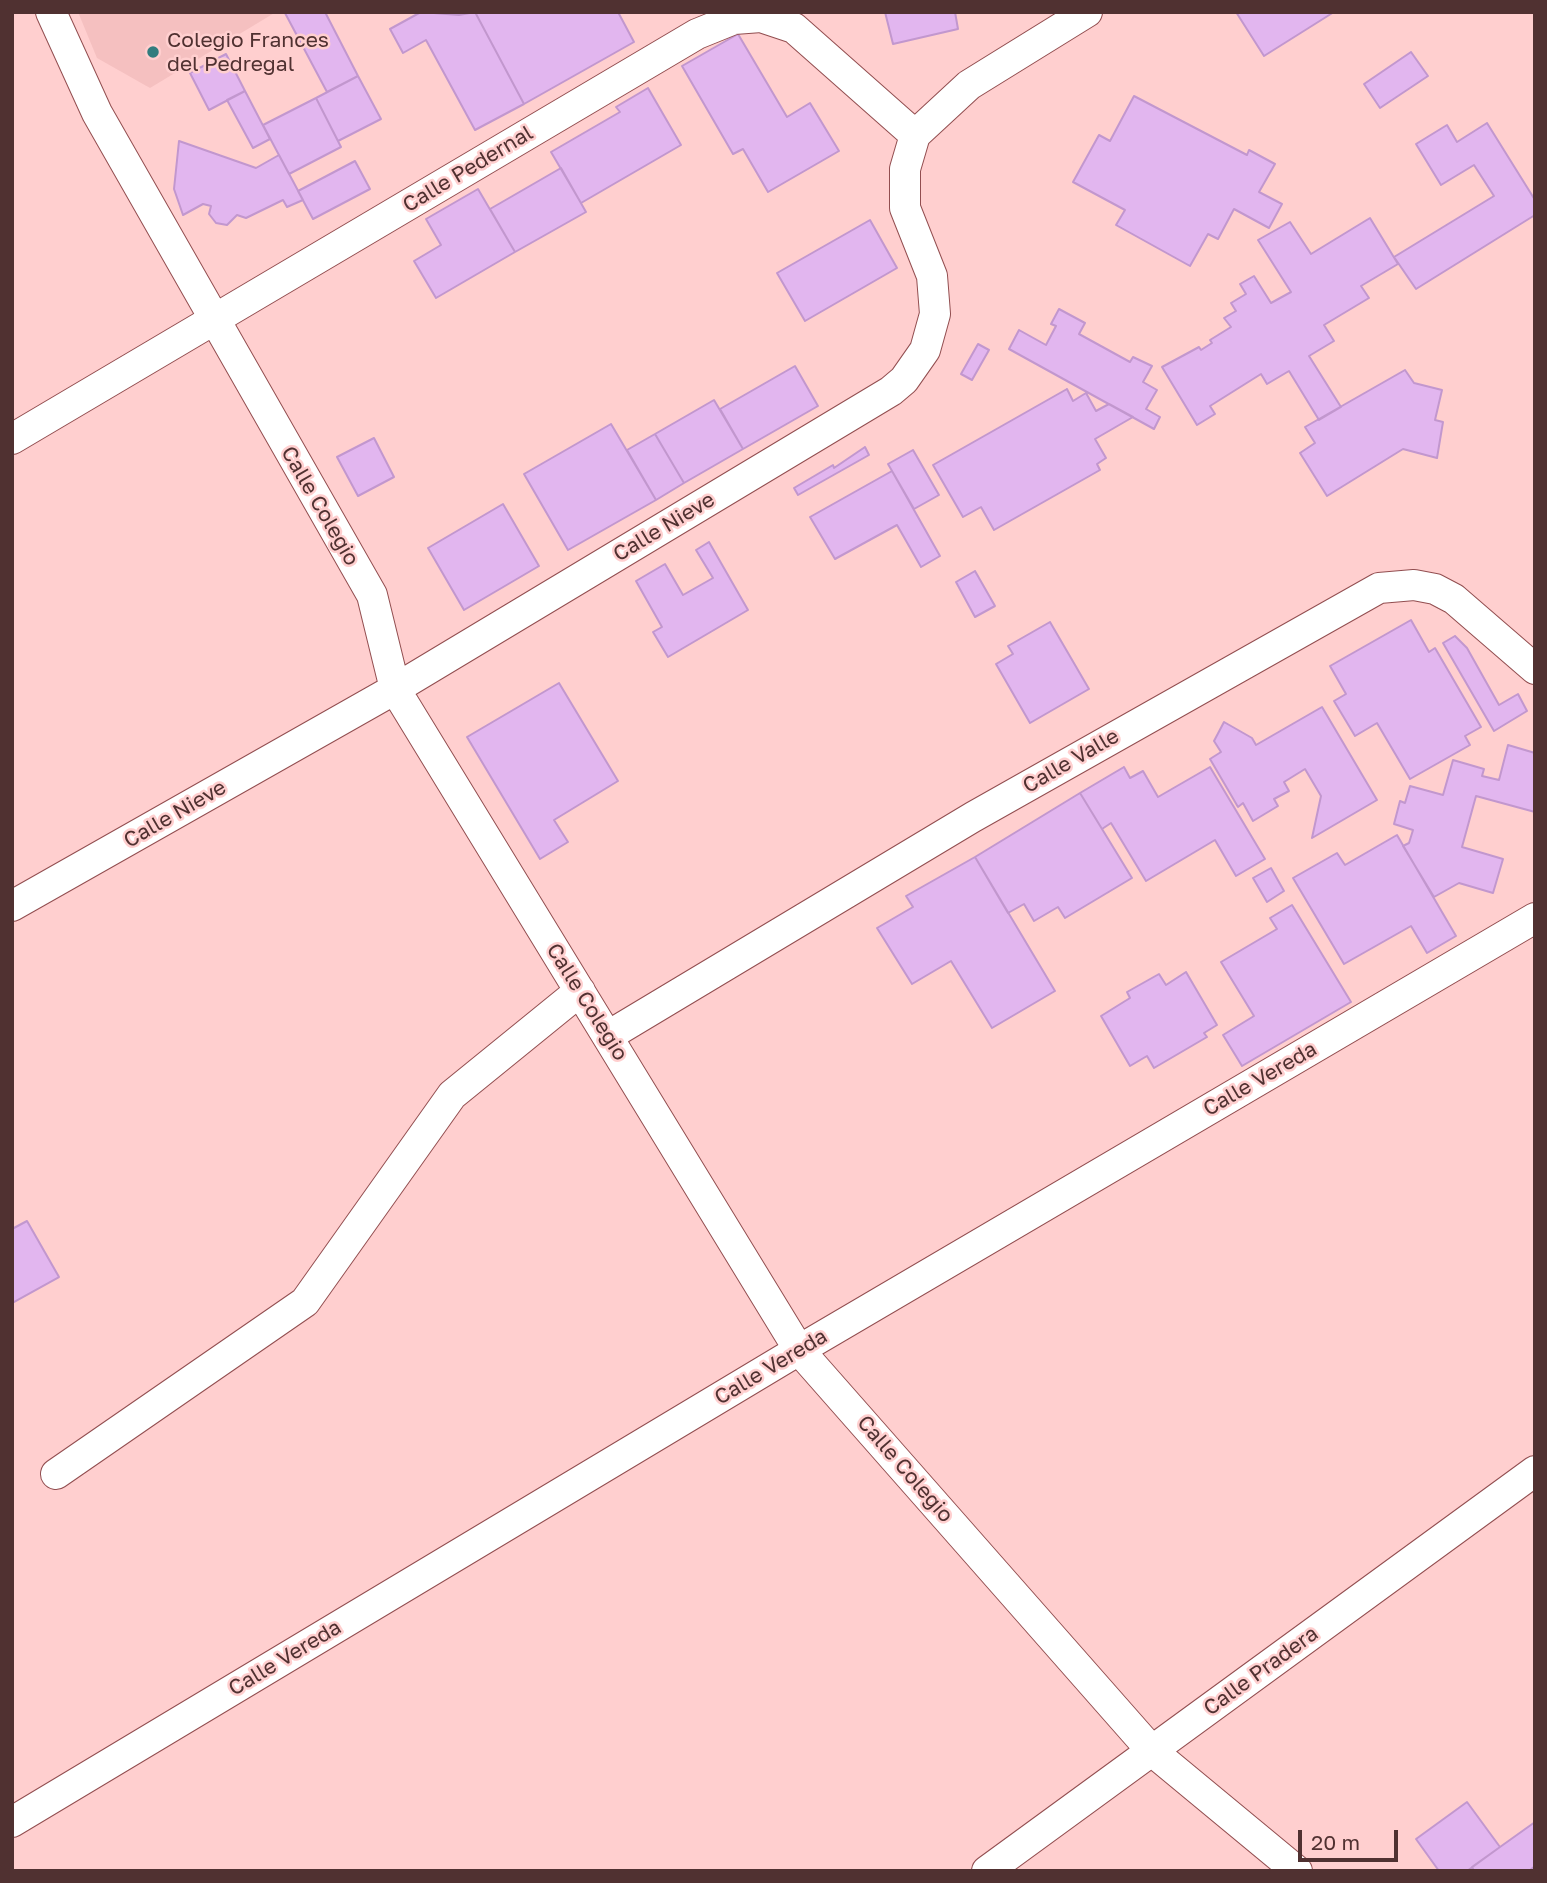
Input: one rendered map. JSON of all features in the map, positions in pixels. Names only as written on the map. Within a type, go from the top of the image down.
[{"type":"street","name":"Calle Colegio","points":[[51,12],[97,113],[212,320],[372,595],[395,689],[799,1350],[1152,1751],[1297,1871]]},
{"type":"street","points":[[915,135],[969,85],[1087,12]]},
{"type":"street","name":"Calle Pedernal","points":[[12,439],[697,34],[734,19],[761,17],[794,28],[915,135]]},
{"type":"street","name":"Calle Nieve","points":[[12,906],[395,689],[891,391],[904,380],[925,350],[936,314],[932,275],[905,208],[905,169],[915,135]]},
{"type":"street","name":"Calle Valle","points":[[608,1036],[973,817],[1378,588],[1414,585],[1435,589],[1454,599],[1535,669]]},
{"type":"street","name":"Calle Vereda","points":[[12,1822],[799,1350],[1535,918]]},
{"type":"street","points":[[56,1474],[305,1302],[452,1095],[580,991]]},
{"type":"street","name":"Calle Pradera","points":[[987,1871],[1535,1471]]},
{"type":"shaded area","name":"Colegio Frances del Pedregal","points":[[78,12],[276,12],[150,88],[97,58]]},
{"type":"building","points":[[325,12],[358,76],[327,92],[285,13]]},
{"type":"building","points":[[421,12],[459,15],[475,12],[524,104],[475,130],[426,40],[403,53],[390,29]]},
{"type":"building","points":[[475,12],[618,12],[634,42],[524,104]]},
{"type":"building","points":[[885,12],[955,12],[958,29],[893,44]]},
{"type":"building","points":[[1236,12],[1334,12],[1264,56]]},
{"type":"building","points":[[738,34],[787,117],[810,103],[839,151],[768,192],[743,149],[733,154],[682,66]]},
{"type":"building","points":[[1411,52],[1428,76],[1380,108],[1364,84]]},
{"type":"building","points":[[226,54],[245,91],[209,110],[190,73]]},
{"type":"building","points":[[358,76],[381,119],[338,141],[316,98]]},
{"type":"building","points":[[648,88],[681,145],[581,203],[551,152],[620,112],[616,107]]},
{"type":"building","points":[[245,91],[270,139],[253,148],[227,100]]},
{"type":"building","points":[[1134,96],[1247,155],[1249,150],[1275,164],[1259,192],[1282,204],[1269,228],[1234,209],[1218,239],[1208,234],[1190,266],[1116,225],[1125,210],[1073,182],[1099,135],[1110,141]]},
{"type":"building","points":[[316,98],[341,147],[289,174],[263,125]]},
{"type":"building","points":[[1487,123],[1535,200],[1535,215],[1416,289],[1394,257],[1494,196],[1474,165],[1441,185],[1416,144],[1447,125],[1457,142]]},
{"type":"building","points":[[179,141],[256,168],[279,155],[303,200],[287,207],[283,200],[246,218],[237,215],[227,225],[216,223],[209,214],[211,206],[203,204],[183,215],[174,189]]},
{"type":"building","points":[[355,161],[370,189],[313,219],[298,191]]},
{"type":"building","points":[[561,168],[586,212],[515,252],[490,209]]},
{"type":"building","points":[[478,189],[515,252],[436,298],[414,261],[441,245],[426,219]]},
{"type":"building","points":[[1370,218],[1398,264],[1361,286],[1369,298],[1324,325],[1334,341],[1309,356],[1341,407],[1319,420],[1289,371],[1267,384],[1261,374],[1210,406],[1215,414],[1197,425],[1162,367],[1199,347],[1201,350],[1212,343],[1210,340],[1231,327],[1224,318],[1236,311],[1231,303],[1246,294],[1240,284],[1254,276],[1271,303],[1291,292],[1258,240],[1290,222],[1311,254]]},
{"type":"building","points":[[870,220],[897,268],[805,321],[777,273]]},
{"type":"building","points":[[1059,309],[1085,323],[1079,334],[1130,362],[1133,357],[1152,366],[1143,382],[1157,390],[1146,409],[1160,417],[1154,429],[1009,349],[1019,330],[1046,345],[1056,326],[1051,324]]},
{"type":"building","points":[[978,344],[989,350],[972,380],[961,374]]},
{"type":"building","points":[[795,366],[818,406],[743,449],[720,409]]},
{"type":"building","points":[[1405,370],[1414,383],[1442,390],[1435,420],[1443,422],[1437,458],[1403,449],[1327,496],[1300,453],[1315,443],[1305,427]]},
{"type":"building","points":[[1067,389],[1073,401],[1086,393],[1096,411],[1109,404],[1133,417],[1095,439],[1106,458],[1097,464],[1100,470],[994,530],[981,507],[963,517],[933,465]]},
{"type":"building","points":[[714,400],[743,449],[684,483],[655,434]]},
{"type":"building","points":[[611,424],[656,500],[568,550],[524,474]]},
{"type":"building","points":[[655,434],[684,483],[656,500],[627,450]]},
{"type":"building","points":[[374,438],[394,477],[358,496],[337,457]]},
{"type":"building","points":[[865,447],[869,455],[798,495],[794,488],[833,465],[834,468]]},
{"type":"building","points":[[913,450],[939,495],[914,509],[888,464]]},
{"type":"building","points":[[892,471],[940,556],[921,567],[897,525],[835,559],[810,517]]},
{"type":"building","points":[[503,504],[539,566],[464,610],[428,548]]},
{"type":"building","points":[[709,542],[748,610],[668,657],[653,632],[662,627],[636,581],[665,564],[683,595],[713,578],[696,550]]},
{"type":"building","points":[[975,571],[995,606],[975,617],[956,582]]},
{"type":"building","points":[[1411,620],[1429,652],[1435,648],[1481,727],[1465,736],[1470,745],[1410,779],[1377,723],[1355,736],[1334,701],[1346,694],[1330,666]]},
{"type":"building","points":[[1050,622],[1089,689],[1030,723],[996,664],[1013,654],[1008,646]]},
{"type":"building","points":[[1455,636],[1467,648],[1499,705],[1518,694],[1527,711],[1494,731],[1443,643]]},
{"type":"building","points":[[559,683],[618,781],[554,820],[568,842],[540,859],[467,737]]},
{"type":"building","points":[[1322,707],[1377,800],[1312,838],[1321,796],[1305,769],[1284,782],[1289,791],[1274,799],[1278,806],[1253,821],[1243,803],[1238,807],[1210,759],[1221,752],[1214,741],[1224,722],[1252,738],[1256,745]]},
{"type":"building","points":[[1508,745],[1535,753],[1535,812],[1476,796],[1462,847],[1503,859],[1493,893],[1459,883],[1434,897],[1403,846],[1409,843],[1413,830],[1394,824],[1400,801],[1405,803],[1410,786],[1443,795],[1453,760],[1484,769],[1482,776],[1499,780]]},
{"type":"building","points":[[1124,767],[1130,778],[1143,771],[1158,797],[1210,767],[1265,859],[1236,876],[1215,840],[1146,881],[1111,823],[1102,829],[1080,793]]},
{"type":"building","points":[[1080,793],[1132,878],[1065,918],[1058,907],[1034,921],[1024,904],[1008,913],[975,857]]},
{"type":"building","points":[[1397,835],[1456,936],[1427,953],[1411,926],[1344,964],[1293,878],[1337,853],[1345,865]]},
{"type":"building","points":[[975,857],[1055,991],[992,1028],[951,961],[912,984],[877,928],[913,907],[906,896]]},
{"type":"building","points":[[1271,868],[1284,891],[1267,902],[1253,878]]},
{"type":"building","points":[[1292,905],[1351,1002],[1242,1066],[1223,1035],[1254,1016],[1221,962],[1277,929],[1270,918]]},
{"type":"building","points":[[1186,972],[1217,1025],[1204,1033],[1207,1037],[1154,1068],[1147,1056],[1130,1066],[1101,1016],[1130,998],[1127,992],[1159,974],[1166,985]]},
{"type":"building","points":[[27,1221],[59,1277],[12,1303],[12,1229]]},
{"type":"building","points":[[1467,1802],[1500,1847],[1467,1871],[1439,1871],[1416,1839]]},
{"type":"building","points":[[1535,1822],[1535,1866],[1529,1871],[1474,1871],[1472,1867]]},
{"type":"place","name":"Colegio Frances del Pedregal","points":[[153,52]]}]
